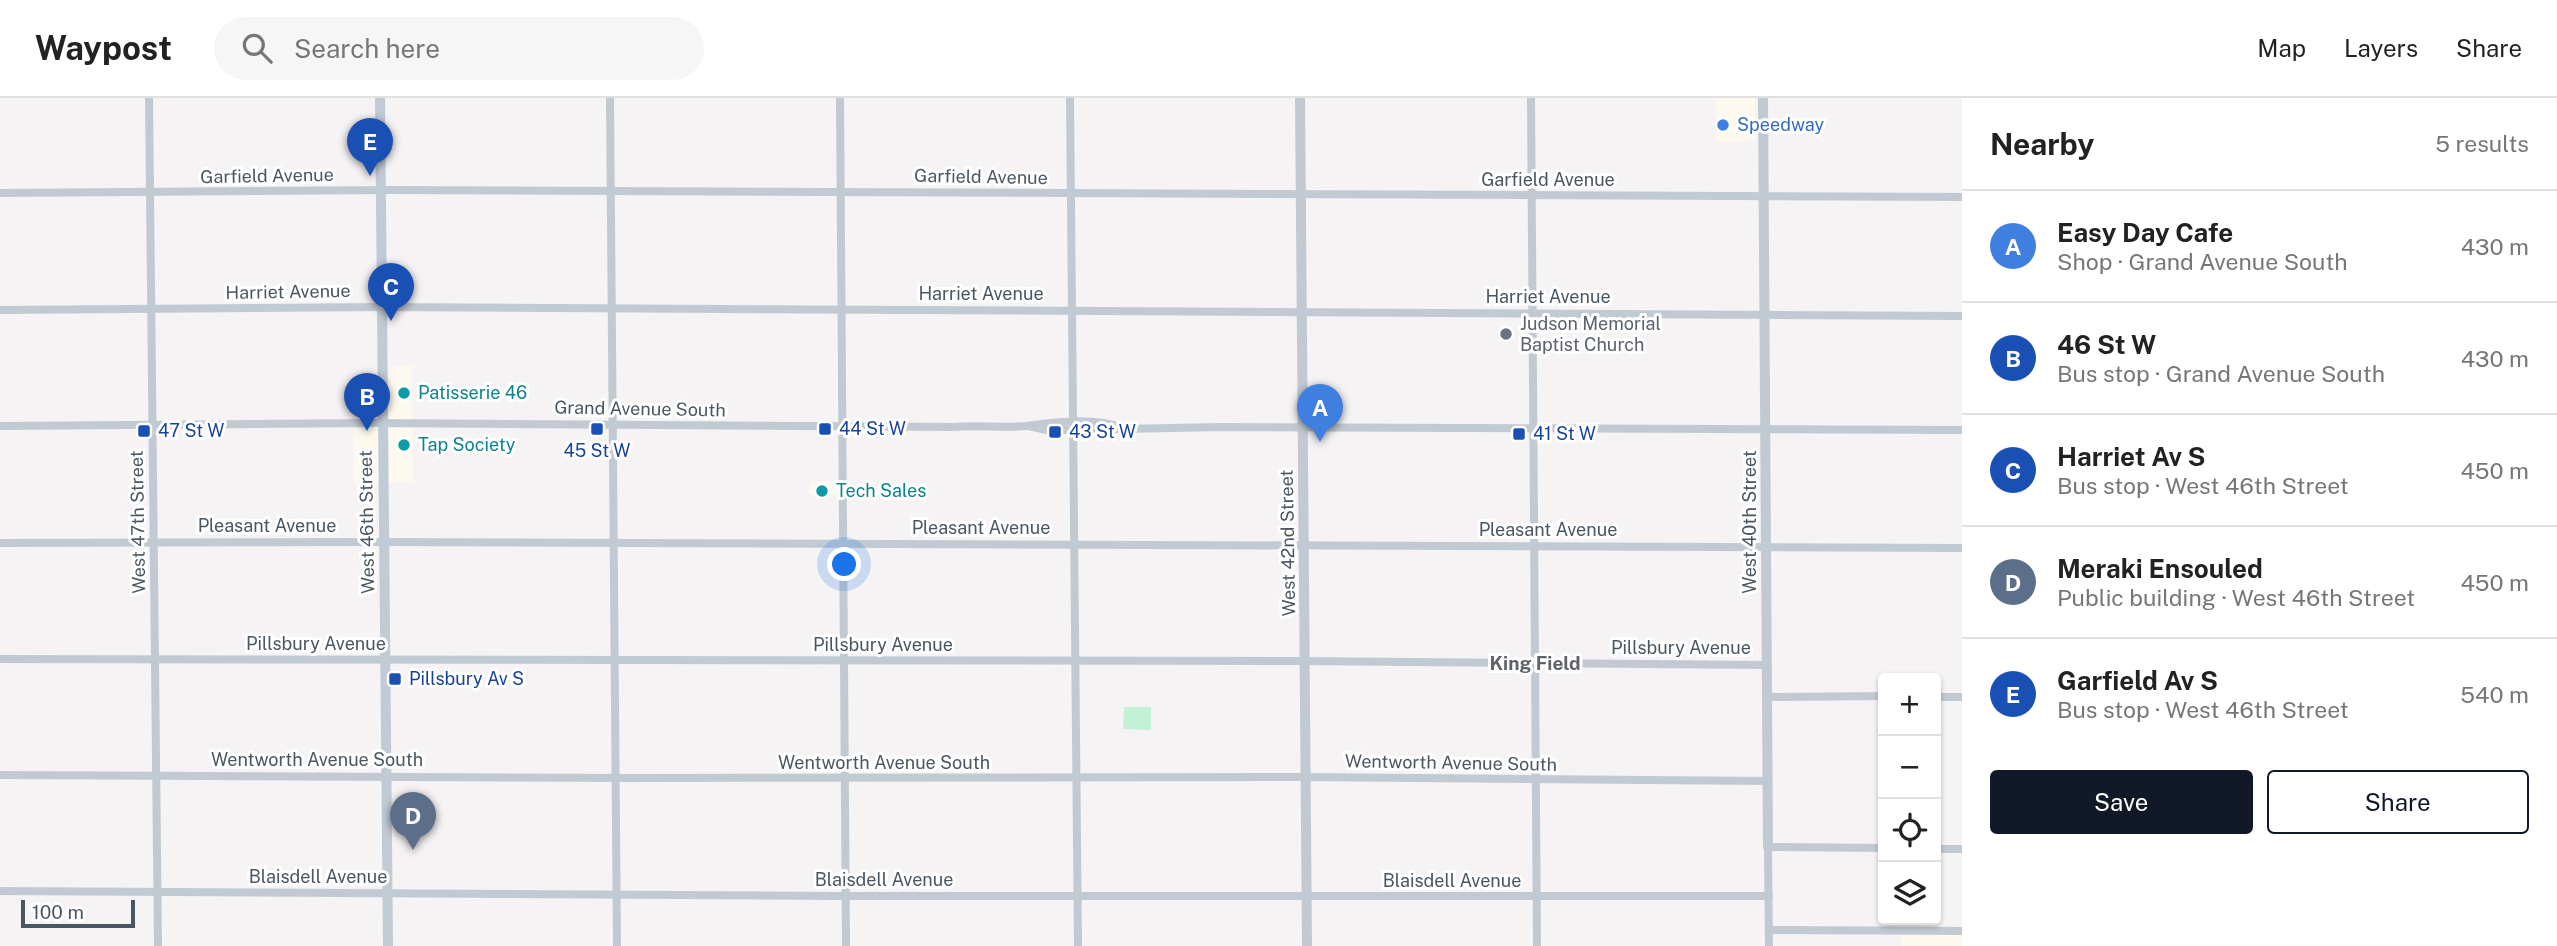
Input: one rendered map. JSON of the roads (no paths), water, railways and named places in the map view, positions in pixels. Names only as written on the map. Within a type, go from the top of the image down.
[{"type":"main road","name":"West 46th Street","points":[[380,98],[388,946]]},
{"type":"street","name":"West 47th Street","points":[[149,98],[158,946]]},
{"type":"street","points":[[610,98],[617,946]]},
{"type":"street","points":[[840,98],[846,946]]},
{"type":"street","points":[[1070,98],[1078,946]]},
{"type":"street","name":"West 42nd Street","points":[[1300,98],[1307,946]]},
{"type":"street","points":[[1531,98],[1538,946]]},
{"type":"street","name":"West 40th Street","points":[[1763,98],[1769,946]]},
{"type":"street","name":"Garfield Avenue","points":[[0,193],[381,190],[1962,197]]},
{"type":"street","name":"Harriet Avenue","points":[[0,310],[382,307],[1962,316]]},
{"type":"street","name":"Grand Avenue South","points":[[0,426],[226,423],[1027,426],[1047,430],[1073,426],[1114,430],[1303,427],[1962,430]]},
{"type":"street","name":"Pleasant Avenue","points":[[0,543],[1304,544],[1962,548]]},
{"type":"street","name":"Pillsbury Avenue","points":[[0,659],[1306,661],[1767,665]]},
{"type":"street","points":[[1767,697],[1878,696]]},
{"type":"street","points":[[1941,697],[1962,697]]},
{"type":"street","name":"Wentworth Avenue South","points":[[0,775],[1768,781]]},
{"type":"street","points":[[1768,847],[1878,848]]},
{"type":"street","points":[[1941,849],[1962,849]]},
{"type":"street","name":"Blaisdell Avenue","points":[[0,891],[846,896],[1769,896]]},
{"type":"street","points":[[1769,930],[1962,931]]},
{"type":"place","name":"Speedway","points":[[1723,125]]},
{"type":"place","name":"Garfield Av S","points":[[370,176]]},
{"type":"place","name":"Harriet Av S","points":[[391,321]]},
{"type":"place","name":"Judson Memorial Baptist Church","points":[[1506,334]]},
{"type":"place","name":"Patisserie 46","points":[[404,393]]},
{"type":"place","name":"45 St W","points":[[597,429]]},
{"type":"place","name":"44 St W","points":[[825,429]]},
{"type":"place","name":"47 St W","points":[[144,431]]},
{"type":"place","name":"46 St W","points":[[367,431]]},
{"type":"place","name":"43 St W","points":[[1055,432]]},
{"type":"place","name":"41 St W","points":[[1519,434]]},
{"type":"place","name":"Easy Day Cafe","points":[[1320,442]]},
{"type":"place","name":"Tap Society","points":[[404,445]]},
{"type":"place","name":"Tech Sales","points":[[822,491]]},
{"type":"place","name":"Pillsbury Av S","points":[[395,679]]},
{"type":"place","name":"Meraki Ensouled","points":[[413,850]]},
{"type":"district","name":"King Field","points":[[1535,663]]}]
